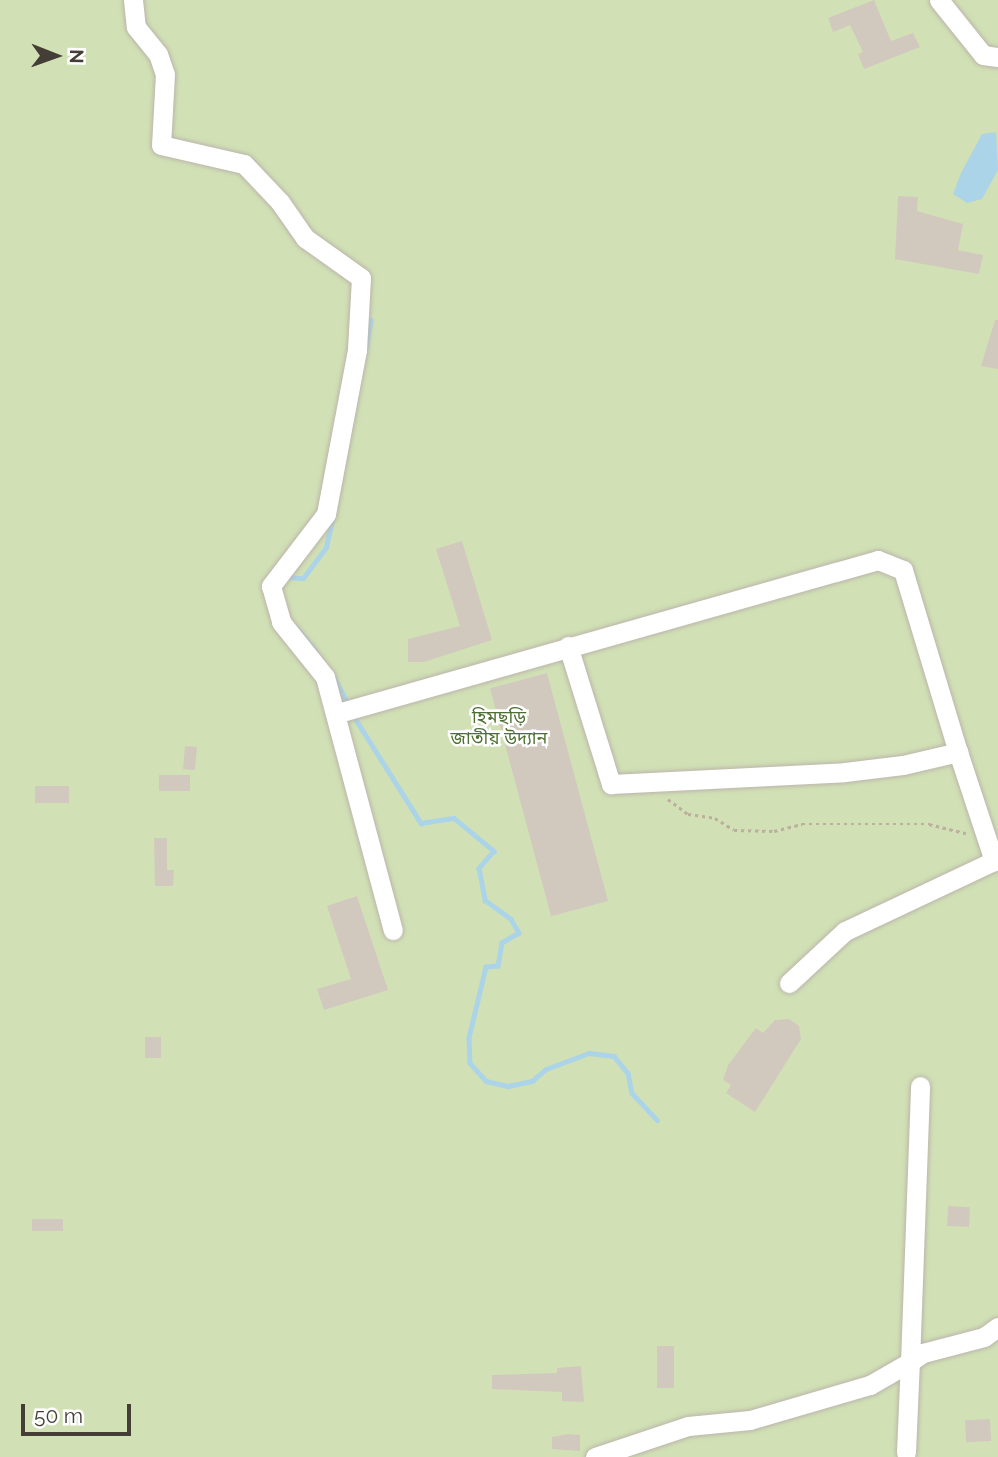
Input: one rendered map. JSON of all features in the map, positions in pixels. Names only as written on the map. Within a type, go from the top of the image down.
[{"type":"street","points":[[133,0],[135,27],[158,54],[165,74],[161,145],[244,164],[280,202],[305,238],[361,278],[357,350],[326,514],[271,586],[281,622],[326,677],[338,713],[337,727],[393,930]]},
{"type":"street","points":[[939,0],[983,55],[998,57]]},
{"type":"street","points":[[338,713],[568,646],[878,561],[903,570],[958,752],[996,860],[845,931],[789,983]]},
{"type":"street","points":[[568,646],[611,784],[845,772],[903,765],[958,752]]},
{"type":"street","points":[[906,1452],[920,1086]]},
{"type":"street","points":[[595,1457],[688,1426],[750,1420],[870,1385],[923,1353],[984,1337],[998,1327]]},
{"type":"path","points":[[666,798],[688,814],[715,818],[734,830],[774,831],[802,824],[929,824],[986,837]]},
{"type":"green space","name":"হিমছড়ি জাতীয় উদ্যান","points":[[0,0],[998,0],[998,1457],[0,1457]]},
{"type":"water","points":[[996,132],[998,170],[982,199],[967,203],[953,194],[961,173],[982,134]]},
{"type":"building","points":[[874,0],[891,41],[913,33],[920,47],[864,69],[858,54],[863,52],[850,25],[833,32],[828,18]]},
{"type":"building","points":[[898,196],[918,197],[917,211],[963,224],[958,250],[983,255],[979,274],[895,259]]},
{"type":"building","points":[[995,320],[998,320],[998,369],[981,366]]},
{"type":"building","points":[[462,541],[492,640],[424,662],[408,662],[408,639],[460,626],[436,549]]},
{"type":"building","points":[[547,673],[608,901],[551,916],[490,688]]},
{"type":"building","points":[[185,746],[197,747],[195,770],[183,769]]},
{"type":"building","points":[[159,775],[190,775],[190,791],[159,791]]},
{"type":"building","points":[[35,786],[69,786],[69,803],[35,803]]},
{"type":"building","points":[[154,838],[167,838],[167,870],[174,870],[173,886],[155,886]]},
{"type":"building","points":[[357,896],[388,990],[324,1010],[317,989],[351,979],[327,906]]},
{"type":"building","points":[[789,1019],[799,1026],[801,1039],[755,1112],[726,1093],[731,1085],[723,1080],[728,1065],[756,1028],[763,1033],[775,1020]]},
{"type":"building","points":[[145,1037],[161,1037],[161,1058],[145,1058]]},
{"type":"building","points":[[948,1206],[970,1207],[969,1227],[947,1226]]},
{"type":"building","points":[[32,1219],[63,1219],[63,1231],[32,1231]]},
{"type":"building","points":[[657,1346],[674,1346],[674,1388],[657,1388]]},
{"type":"building","points":[[581,1366],[584,1402],[562,1401],[562,1392],[492,1389],[492,1375],[557,1373],[557,1368]]},
{"type":"building","points":[[990,1419],[991,1441],[966,1442],[965,1420]]},
{"type":"building","points":[[580,1435],[580,1451],[552,1449],[552,1437]]},
{"type":"waterway","points":[[366,347],[371,320]]},
{"type":"waterway","points":[[287,577],[303,578],[326,547],[332,520]]},
{"type":"waterway","points":[[296,627],[315,650]]},
{"type":"waterway","points":[[334,677],[348,703]]},
{"type":"waterway","points":[[353,715],[421,823],[454,818],[494,851],[479,868],[485,900],[511,919],[519,933],[502,943],[498,966],[486,967],[469,1038],[470,1063],[486,1081],[508,1086],[532,1081],[546,1069],[589,1053],[614,1056],[628,1073],[632,1093],[657,1120]]}]
